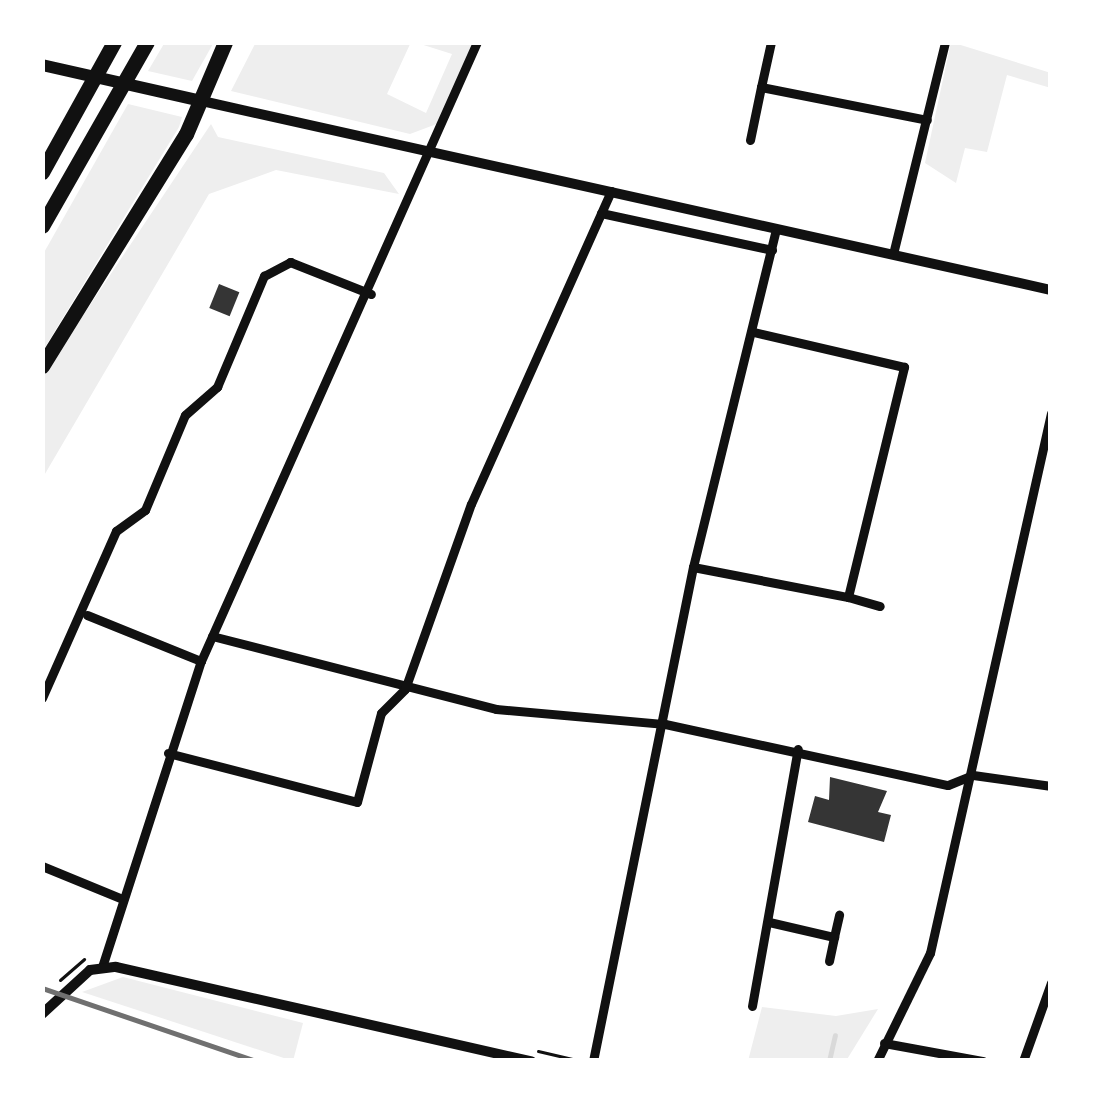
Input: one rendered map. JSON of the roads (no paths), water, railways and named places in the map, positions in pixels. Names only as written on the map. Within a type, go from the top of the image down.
[{"type":"highway","points":[[42,172],[114,42]]},
{"type":"highway","points":[[42,226],[147,42]]},
{"type":"highway","points":[[42,366],[202,101],[224,42]]},
{"type":"highway","points":[[42,160],[74,112]]},
{"type":"main road","points":[[42,65],[202,101]]},
{"type":"street","points":[[42,1014],[102,967],[120,898],[201,661],[371,294],[477,42]]},
{"type":"street","points":[[750,140],[771,42]]},
{"type":"street","points":[[893,254],[945,42]]},
{"type":"street","points":[[761,87],[927,120]]},
{"type":"street","points":[[202,101],[1051,290]]},
{"type":"street","points":[[168,753],[356,802],[381,712],[405,688],[472,504],[611,191]]},
{"type":"street","points":[[601,213],[772,250]]},
{"type":"street","points":[[593,1061],[665,724],[693,567],[776,229]]},
{"type":"street","points":[[42,698],[87,615],[116,531],[146,510],[185,415],[217,387],[264,276],[290,262],[371,294]]},
{"type":"street","points":[[753,332],[904,368],[848,597]]},
{"type":"street","points":[[877,1061],[930,953],[1051,413]]},
{"type":"street","points":[[693,567],[880,606]]},
{"type":"street","points":[[87,615],[201,661]]},
{"type":"street","points":[[212,636],[405,688],[665,724],[798,749],[935,783],[973,775],[1051,786]]},
{"type":"street","points":[[752,1006],[798,749]]},
{"type":"street","points":[[42,866],[120,898]]},
{"type":"street","points":[[829,961],[839,915]]},
{"type":"street","points":[[769,922],[834,937]]},
{"type":"street","points":[[102,967],[531,1061]]},
{"type":"street","points":[[1023,1061],[1051,982]]},
{"type":"street","points":[[884,1043],[983,1061]]},
{"type":"waterway","points":[[829,1061],[835,1036]]},
{"type":"railway","points":[[42,988],[257,1061]]}]
